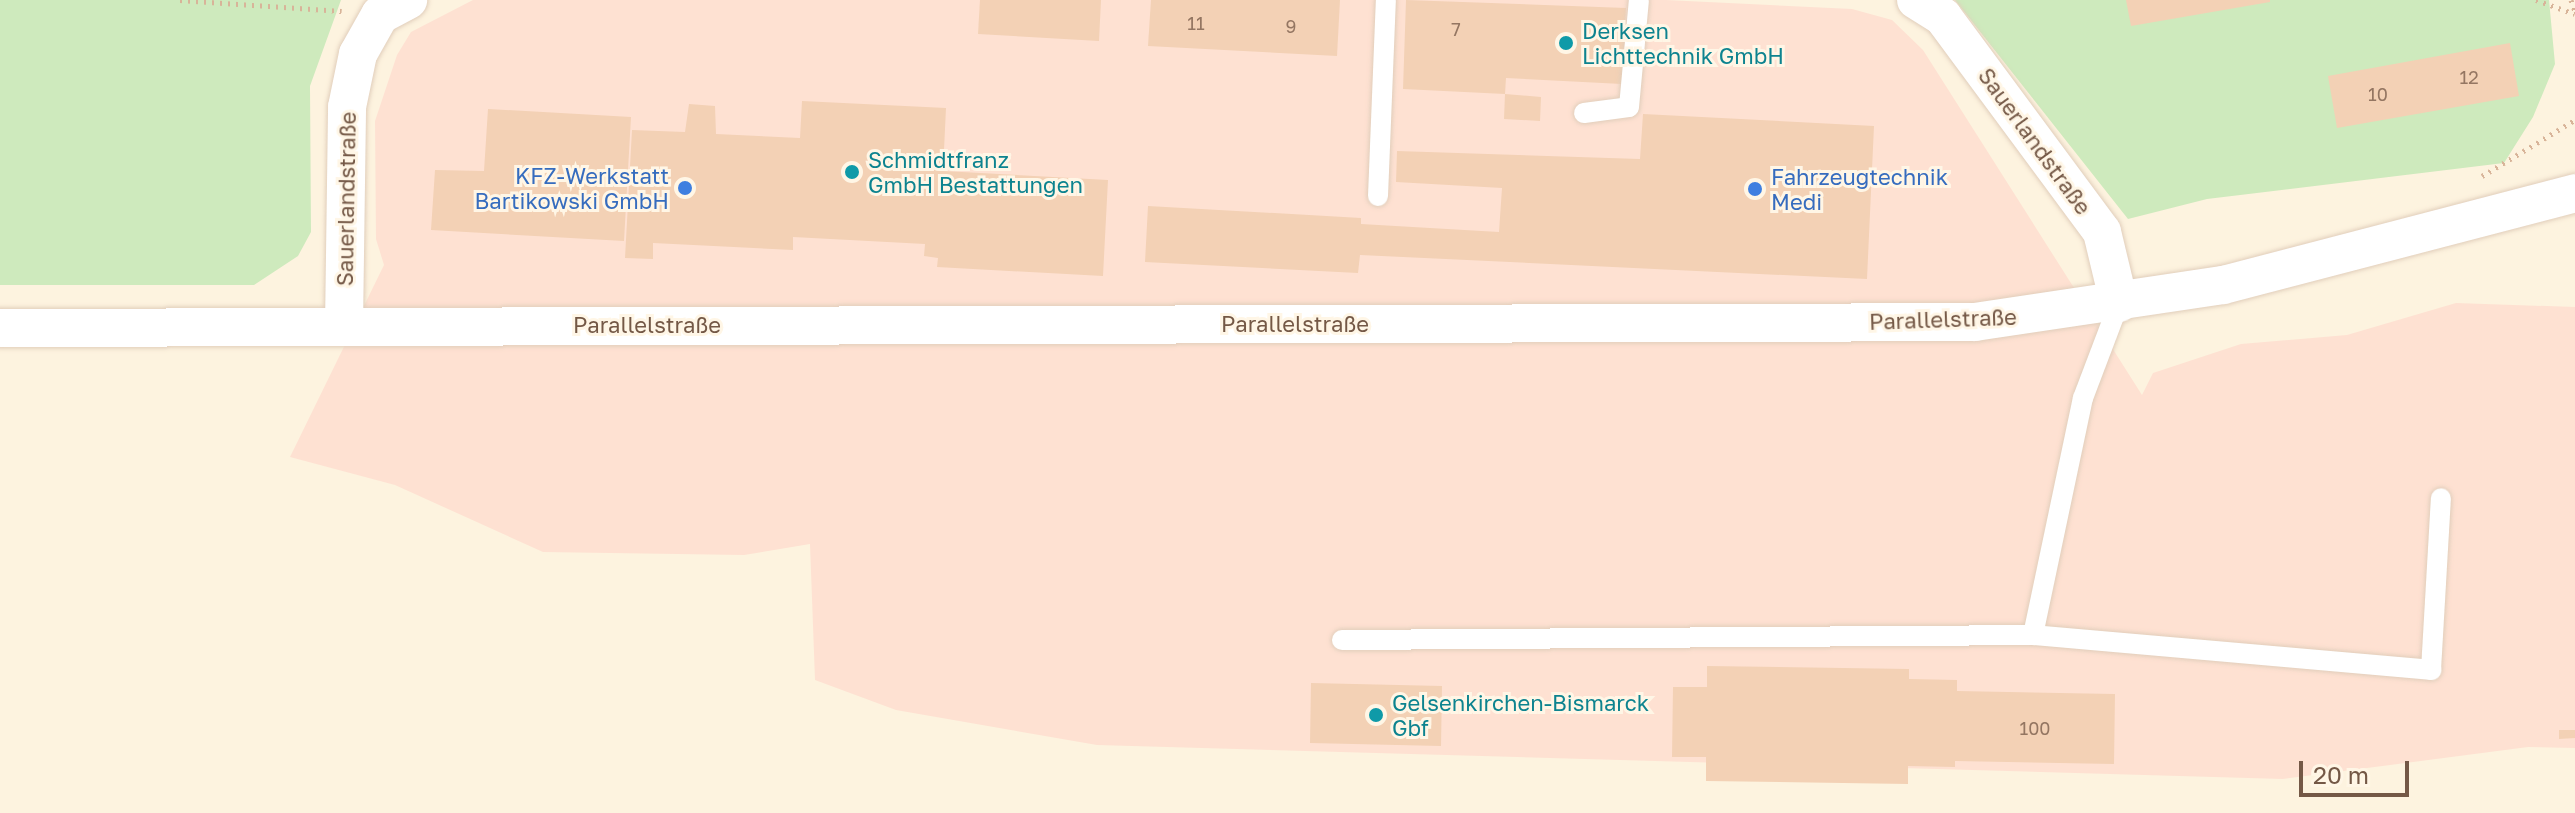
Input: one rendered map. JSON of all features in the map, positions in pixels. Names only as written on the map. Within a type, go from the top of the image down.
[{"type":"street","name":"Sauerlandstraße","points":[[1916,0],[1943,17],[2102,232],[2119,303]]},
{"type":"street","name":"Sauerlandstraße","points":[[344,326],[347,107],[358,54],[394,7]]},
{"type":"street","name":"Parallelstraße","points":[[0,328],[1975,322],[2119,303],[2223,285],[2575,193]]},
{"type":"lane","points":[[1378,196],[1386,0]]},
{"type":"lane","points":[[1584,113],[1629,107],[1639,0]]},
{"type":"lane","points":[[2033,635],[2083,398],[2119,303]]},
{"type":"lane","points":[[1342,640],[2033,635],[2431,670],[2441,498]]},
{"type":"path","points":[[180,0],[394,7]]},
{"type":"path","points":[[2536,0],[2575,12]]},
{"type":"path","points":[[2571,0],[2575,12]]},
{"type":"path","points":[[2469,180],[2540,145],[2575,120]]},
{"type":"shaded area","points":[[473,0],[1666,0],[1852,9],[1892,20],[1923,50],[2142,395],[2153,373],[2241,344],[2347,335],[2456,303],[2575,307],[2575,748],[2528,747],[2283,779],[1097,745],[896,710],[815,680],[810,544],[744,555],[543,552],[395,485],[290,457],[384,265],[376,239],[375,121],[397,55],[411,32]]},
{"type":"green space","points":[[0,0],[341,0],[310,86],[311,232],[298,256],[254,285],[0,285]]},
{"type":"green space","points":[[1955,0],[2549,0],[2555,64],[2533,117],[2504,163],[2207,199],[2128,219]]},
{"type":"building","points":[[980,0],[1101,0],[1099,41],[978,34]]},
{"type":"building","points":[[1151,0],[1340,0],[1337,56],[1148,46]]},
{"type":"building","points":[[1406,0],[1626,8],[1622,84],[1506,78],[1505,94],[1403,89]]},
{"type":"building","points":[[2126,0],[2270,0],[2270,2],[2131,26]]},
{"type":"building","points":[[2510,43],[2519,96],[2337,128],[2328,76]]},
{"type":"building","points":[[1505,94],[1541,97],[1540,121],[1504,119]]},
{"type":"building","points":[[802,101],[946,108],[943,171],[1108,180],[1103,276],[937,267],[938,258],[924,256],[925,244],[793,237],[793,250],[653,243],[653,259],[625,258],[632,130],[685,132],[689,104],[715,106],[716,134],[800,138]]},
{"type":"building","points":[[488,109],[631,117],[624,241],[431,230],[435,170],[484,171]]},
{"type":"building","points":[[1643,114],[1874,126],[1867,279],[1360,255],[1358,273],[1145,262],[1148,206],[1361,218],[1361,224],[1499,232],[1502,188],[1396,182],[1397,151],[1640,159]]},
{"type":"building","points":[[1707,666],[1909,669],[1909,679],[1957,680],[1957,691],[2115,694],[2114,764],[1955,761],[1955,767],[1908,766],[1908,784],[1706,781],[1706,757],[1672,757],[1673,687],[1707,687]]},
{"type":"building","name":"Gelsenkirchen-Bismarck Gbf","points":[[1311,683],[1442,686],[1441,746],[1310,743]]},
{"type":"building","points":[[2559,730],[2575,730],[2575,738],[2559,739]]},
{"type":"place","name":"Derksen Lichttechnik GmbH","points":[[1566,43]]},
{"type":"place","name":"Schmidtfranz GmbH Bestattungen","points":[[852,172]]},
{"type":"place","name":"KFZ-Werkstatt Bartikowski GmbH","points":[[685,188]]},
{"type":"place","name":"Fahrzeugtechnik Medi","points":[[1755,189]]},
{"type":"place","name":"Gelsenkirchen-Bismarck Gbf","points":[[1376,715]]}]
